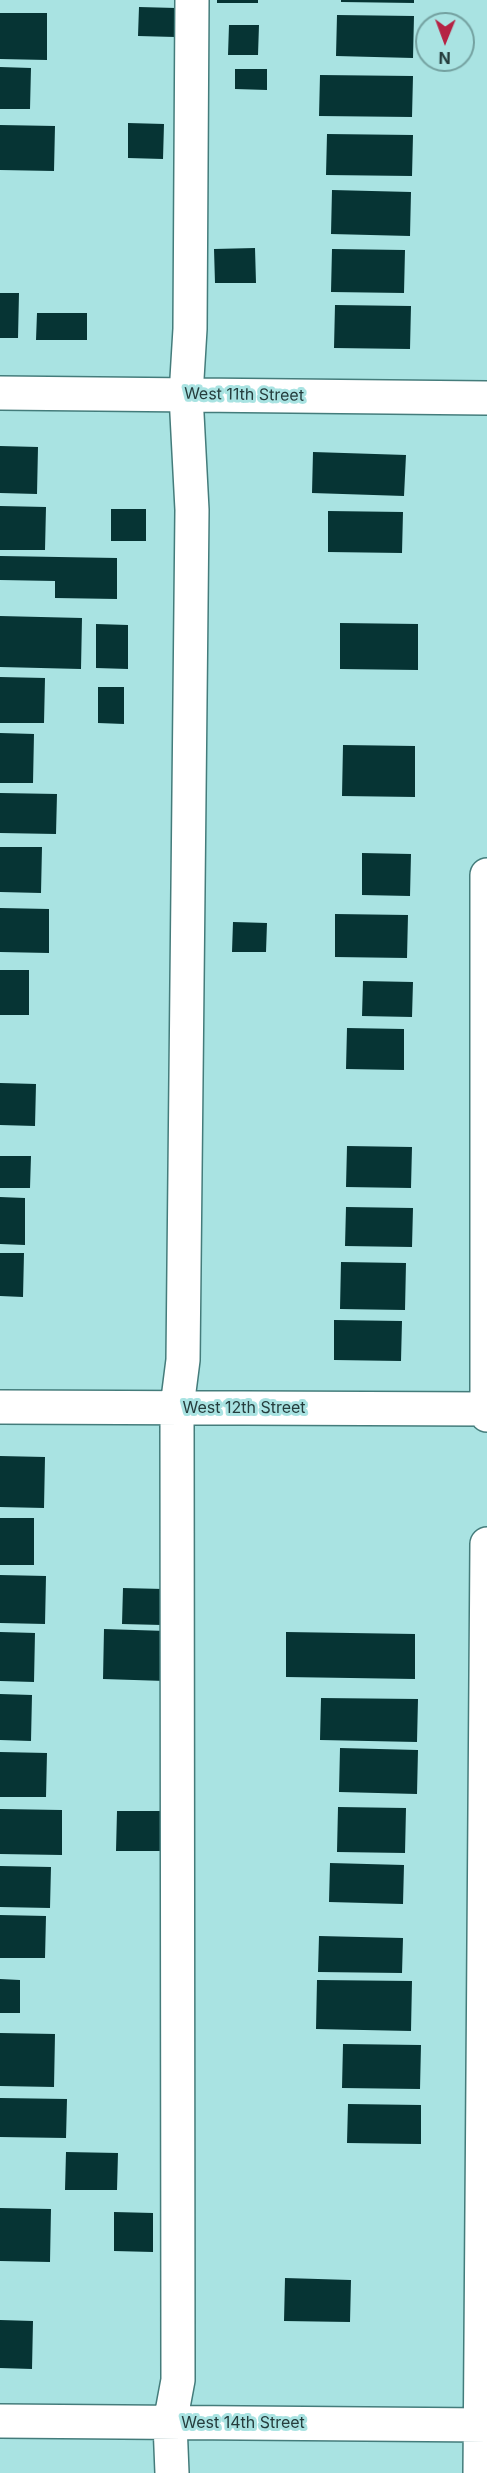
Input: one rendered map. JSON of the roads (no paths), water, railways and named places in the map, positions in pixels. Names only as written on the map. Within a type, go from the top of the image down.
[{"type":"street","points":[[172,2473],[170,2423],[178,2380],[177,1407],[183,1360],[192,534],[186,395],[190,329],[192,0]]},
{"type":"street","name":"West 11th Street","points":[[0,393],[487,398]]},
{"type":"street","points":[[487,875],[487,1415]]},
{"type":"street","name":"West 12th Street","points":[[0,1407],[487,1409]]},
{"type":"street","points":[[480,2473],[484,2425],[487,1544]]},
{"type":"street","name":"West 14th Street","points":[[0,2421],[484,2425]]}]
